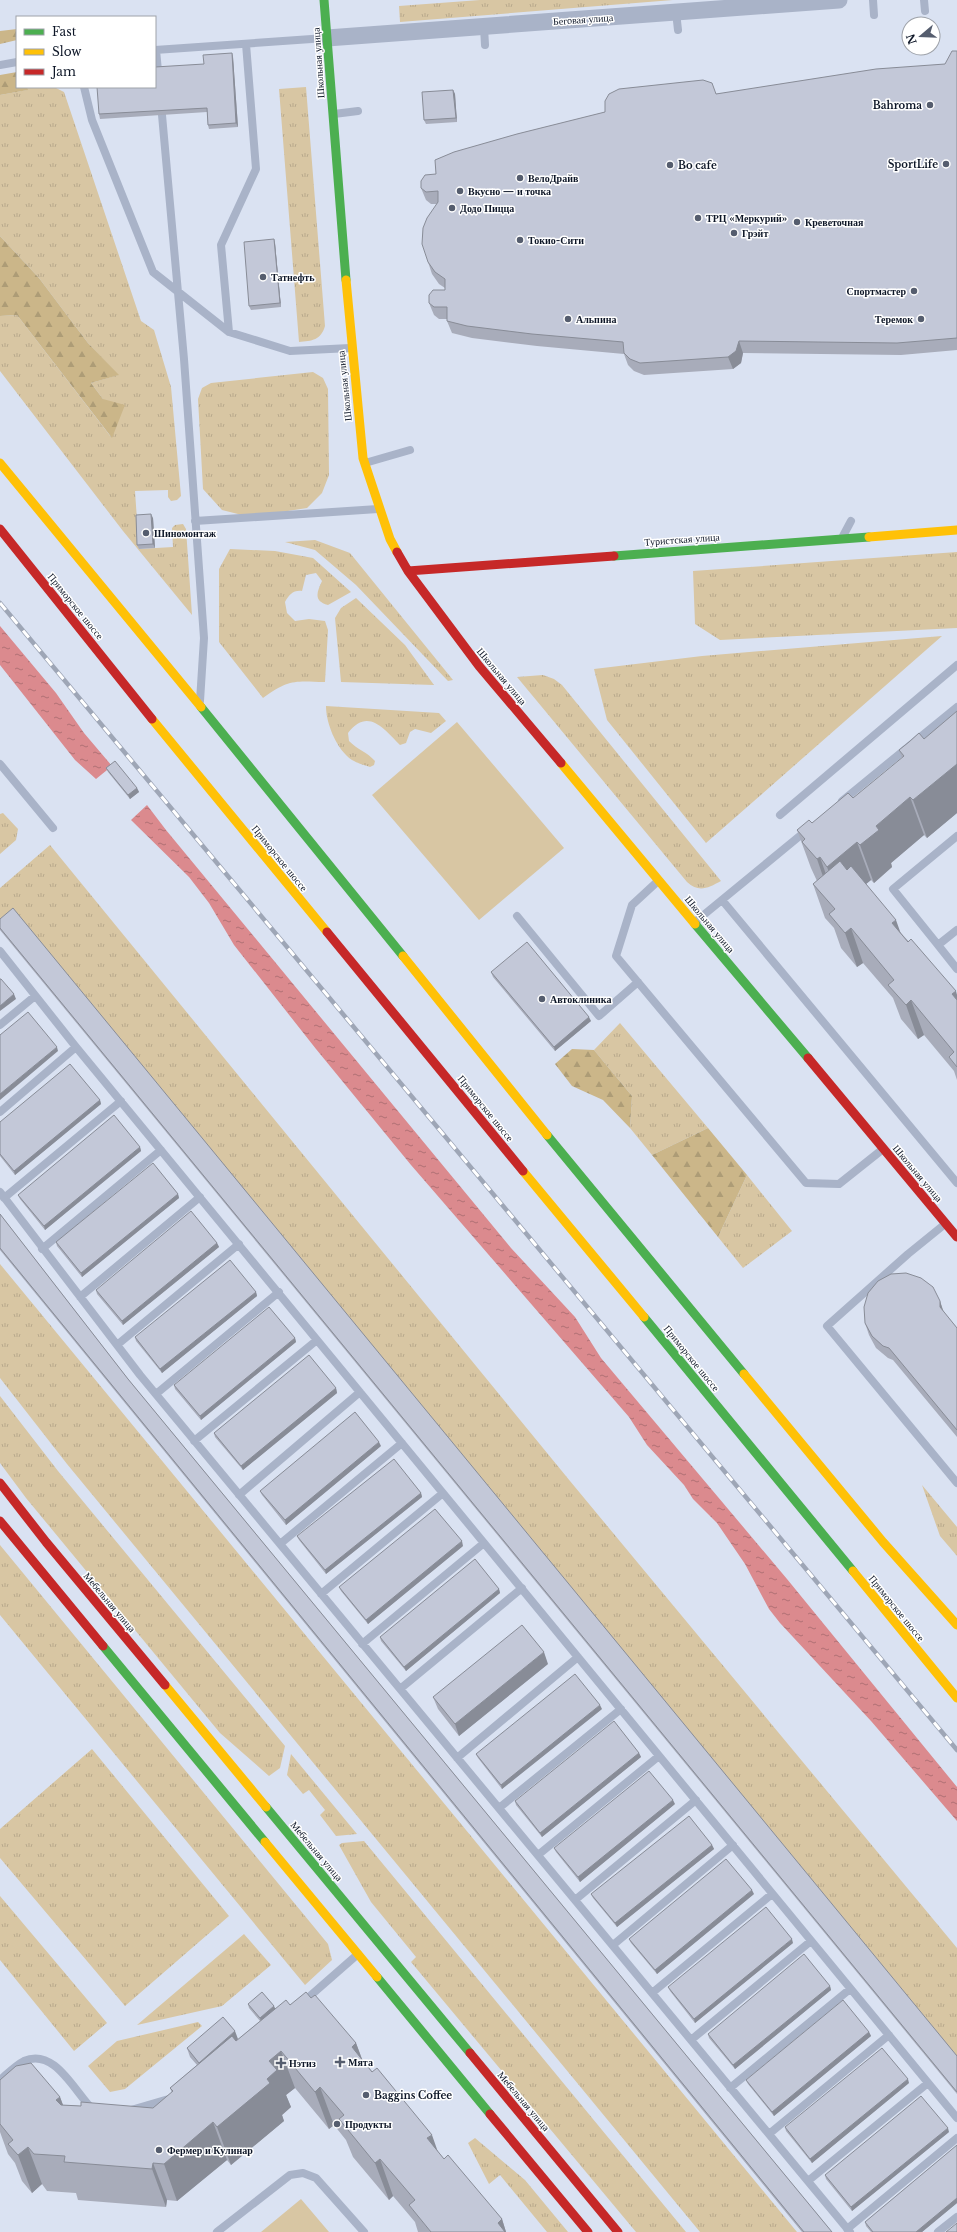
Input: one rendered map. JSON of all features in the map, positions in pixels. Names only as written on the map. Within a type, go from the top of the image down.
[{"type":"street","name":"Школьная улица","points":[[324,0],[351,348],[364,463],[390,539],[408,571],[478,666],[695,922],[957,1237]]},
{"type":"street","name":"Беговая улица","points":[[328,38],[839,0]]},
{"type":"street","points":[[0,463],[200,706],[591,1189],[882,1542],[957,1625]]},
{"type":"street","name":"Приморское шоссе","points":[[0,529],[191,767],[957,1698]]},
{"type":"street","name":"Туристская улица","points":[[408,571],[957,530]]},
{"type":"street","name":"Мебельная улица","points":[[0,1483],[46,1542],[618,2232]]},
{"type":"street","points":[[0,1521],[359,1953],[588,2232]]},
{"type":"lane","points":[[873,0],[874,15]]},
{"type":"lane","points":[[924,0],[925,11]]},
{"type":"lane","points":[[676,12],[678,30]]},
{"type":"lane","points":[[484,26],[485,45]]},
{"type":"lane","points":[[158,71],[156,50],[328,38]]},
{"type":"lane","points":[[229,332],[221,244],[256,169],[246,44]]},
{"type":"lane","points":[[0,64],[16,62]]},
{"type":"lane","points":[[84,88],[92,120],[153,272],[229,332],[290,351],[351,348]]},
{"type":"lane","points":[[333,114],[358,111]]},
{"type":"lane","points":[[162,115],[184,359],[204,638],[200,706]]},
{"type":"lane","points":[[364,463],[410,450]]},
{"type":"lane","points":[[196,521],[379,509]]},
{"type":"lane","points":[[842,538],[851,521]]},
{"type":"lane","points":[[780,815],[957,664]]},
{"type":"lane","points":[[837,806],[957,707]]},
{"type":"lane","points":[[0,764],[53,828]]},
{"type":"lane","points":[[695,922],[813,825]]},
{"type":"lane","points":[[957,836],[893,889],[957,969]]},
{"type":"lane","points":[[658,880],[632,905],[616,956],[806,1184],[839,1184],[883,1148]]},
{"type":"lane","points":[[722,900],[957,1183]]},
{"type":"lane","points":[[517,916],[599,1016],[638,982]]},
{"type":"lane","points":[[938,945],[957,930]]},
{"type":"lane","points":[[0,951],[2,960],[35,996],[957,2118]]},
{"type":"lane","points":[[0,1025],[35,996]]},
{"type":"lane","points":[[0,1112],[76,1047]]},
{"type":"lane","points":[[121,1101],[2,1195],[116,1345],[362,1644],[849,2230],[957,2138]]},
{"type":"lane","points":[[42,1248],[161,1150]]},
{"type":"lane","points":[[80,1297],[200,1197]]},
{"type":"lane","points":[[946,1223],[827,1326],[957,1483]]},
{"type":"lane","points":[[116,1345],[239,1244]]},
{"type":"lane","points":[[156,1394],[278,1292]]},
{"type":"lane","points":[[194,1441],[317,1340]]},
{"type":"lane","points":[[239,1495],[360,1392]]},
{"type":"lane","points":[[280,1544],[402,1443]]},
{"type":"lane","points":[[321,1594],[443,1493]]},
{"type":"lane","points":[[362,1644],[484,1543]]},
{"type":"lane","points":[[400,1689],[522,1588]]},
{"type":"lane","points":[[457,1758],[578,1657]]},
{"type":"lane","points":[[499,1808],[621,1709]]},
{"type":"lane","points":[[538,1855],[659,1756]]},
{"type":"lane","points":[[575,1900],[696,1800]]},
{"type":"lane","points":[[613,1945],[733,1845]]},
{"type":"lane","points":[[652,1993],[772,1894]]},
{"type":"lane","points":[[691,2040],[811,1941]]},
{"type":"lane","points":[[293,2010],[359,1953]]},
{"type":"lane","points":[[730,2088],[850,1989]]},
{"type":"lane","points":[[768,2134],[889,2035]]},
{"type":"lane","points":[[0,2080],[23,2061],[37,2056],[50,2061],[93,2111],[100,2111]]},
{"type":"lane","points":[[808,2181],[928,2083]]},
{"type":"lane","points":[[121,2113],[178,2096]]},
{"type":"lane","points":[[217,2232],[290,2175],[303,2173],[316,2178],[364,2232]]},
{"type":"lane","points":[[938,2232],[957,2217]]},
{"type":"green space","points":[[480,0],[673,0],[400,22],[399,6]]},
{"type":"green space","points":[[16,29],[16,40],[0,44],[0,31]]},
{"type":"green space","points":[[16,72],[16,88],[27,88],[28,90],[0,95],[0,75]]},
{"type":"green space","points":[[306,87],[325,326],[321,334],[315,339],[299,342],[279,89]]},
{"type":"green space","points":[[27,88],[56,88],[64,92],[141,321],[154,330],[171,387],[181,496],[177,500],[171,501],[168,497],[168,490],[135,491],[139,549],[173,547],[172,528],[175,525],[183,524],[186,529],[192,615],[123,531],[0,371],[0,316],[17,315],[111,437],[103,399],[91,383],[118,375],[88,343],[39,278],[0,236],[0,95],[27,90]]},
{"type":"green space","points":[[0,236],[39,278],[88,343],[119,375],[91,383],[103,399],[125,405],[112,438],[17,315],[0,316]]},
{"type":"green space","points":[[313,372],[323,378],[328,389],[329,475],[322,493],[307,508],[250,517],[222,510],[203,489],[198,399],[202,388],[211,383]]},
{"type":"green space","points":[[315,540],[350,553],[453,680],[448,681],[356,585],[315,550],[285,542]]},
{"type":"green space","points":[[230,549],[275,551],[313,558],[351,592],[328,605],[323,603],[318,599],[318,592],[322,581],[316,573],[306,575],[302,591],[296,591],[288,597],[285,602],[287,613],[295,621],[309,619],[325,621],[328,630],[325,682],[292,682],[279,687],[263,698],[219,642],[219,569]]},
{"type":"green space","points":[[957,552],[957,628],[720,640],[695,624],[693,571]]},
{"type":"green space","points":[[356,598],[405,645],[434,685],[341,682],[335,618],[341,608]]},
{"type":"green space","points":[[942,636],[706,843],[607,720],[594,669],[702,656]]},
{"type":"green space","points":[[543,675],[554,679],[562,685],[721,881],[704,888],[696,887],[687,882],[517,677]]},
{"type":"green space","points":[[326,706],[439,713],[446,721],[431,733],[415,729],[410,732],[406,743],[400,745],[376,723],[369,721],[355,725],[348,733],[349,741],[375,761],[374,765],[370,767],[352,760],[342,750],[330,728]]},
{"type":"green space","points":[[457,722],[564,848],[479,920],[372,795]]},
{"type":"green space","points":[[3,813],[18,829],[16,840],[0,854],[0,814]]},
{"type":"green space","points":[[50,845],[570,1481],[957,1948],[957,2059],[0,924],[0,888]]},
{"type":"green space","points":[[620,1023],[708,1128],[652,1155],[630,1128],[632,1096],[594,1050]]},
{"type":"green space","points":[[572,1049],[594,1050],[632,1096],[630,1128],[603,1100],[572,1086],[555,1064]]},
{"type":"green space","points":[[708,1128],[747,1175],[718,1237],[652,1155]]},
{"type":"green space","points":[[747,1175],[792,1231],[743,1268],[718,1237]]},
{"type":"green space","points":[[0,1264],[797,2232],[700,2232],[67,1464],[0,1378]]},
{"type":"green space","points":[[0,1396],[58,1471],[285,1746],[280,1768],[269,1776],[220,1733],[26,1498],[0,1463]]},
{"type":"green space","points":[[922,1485],[957,1527],[957,1556],[940,1536]]},
{"type":"green space","points":[[0,1545],[328,1944],[332,1960],[305,1985],[0,1615]]},
{"type":"green space","points":[[92,1749],[229,1916],[125,2006],[0,1858],[0,1829]]},
{"type":"green space","points":[[291,1754],[357,1834],[336,1836],[320,1815],[325,1810],[309,1790],[303,1794],[287,1775]]},
{"type":"green space","points":[[364,1841],[686,2232],[636,2232],[411,1962],[416,1957],[371,1902],[339,1845],[342,1843]]},
{"type":"green space","points":[[0,1896],[107,2023],[74,2051],[0,1960]]},
{"type":"green space","points":[[244,1934],[271,1965],[222,2006],[137,2025]]},
{"type":"green space","points":[[198,2022],[202,2026],[125,2089],[110,2092],[88,2066],[117,2041]]},
{"type":"green space","points":[[475,2138],[525,2180],[568,2232],[547,2232],[500,2175],[489,2184],[468,2143]]},
{"type":"green space","points":[[301,2199],[329,2232],[261,2232]]},
{"type":"water","points":[[0,626],[56,693],[84,733],[112,766],[96,779],[75,760],[0,665]]},
{"type":"water","points":[[147,805],[511,1248],[575,1317],[601,1358],[787,1579],[957,1787],[957,1821],[871,1721],[780,1623],[769,1609],[745,1564],[717,1523],[693,1499],[684,1485],[647,1445],[629,1417],[411,1165],[316,1049],[234,945],[209,903],[189,877],[131,820]]},
{"type":"building","name":"ТРЦ «Меркурий»","points":[[952,51],[957,51],[957,338],[897,343],[739,341],[736,351],[728,357],[640,363],[630,359],[624,353],[623,342],[532,334],[467,326],[447,321],[447,307],[434,307],[429,303],[429,295],[433,290],[445,290],[445,279],[435,272],[428,262],[422,244],[423,228],[427,218],[438,202],[438,191],[426,192],[421,188],[421,181],[425,175],[436,174],[435,160],[454,152],[517,134],[605,112],[605,101],[609,94],[619,89],[703,80],[712,83],[716,94],[876,69],[945,64]]},
{"type":"building","points":[[232,53],[236,123],[208,125],[207,108],[99,114],[97,88],[156,88],[156,67],[204,64],[203,55]]},
{"type":"building","points":[[453,90],[456,118],[424,120],[422,92]]},
{"type":"building","name":"Татнефть","points":[[274,239],[280,303],[249,306],[244,242]]},
{"type":"building","name":"Шиномонтаж","points":[[151,514],[153,544],[137,545],[136,515]]},
{"type":"building","points":[[957,711],[957,764],[913,800],[910,797],[876,826],[879,830],[860,845],[857,842],[827,867],[820,857],[817,859],[802,842],[805,839],[797,830],[809,820],[812,823],[848,793],[853,798],[904,756],[899,750],[919,733],[924,739]]},
{"type":"building","points":[[115,761],[137,788],[128,795],[106,768]]},
{"type":"building","points":[[840,861],[847,870],[851,866],[896,920],[892,923],[908,942],[911,939],[956,991],[952,994],[957,1000],[957,1067],[949,1057],[954,1052],[911,1000],[906,1005],[888,985],[894,980],[851,928],[845,933],[829,914],[835,909],[813,884]]},
{"type":"building","points":[[13,908],[957,2056],[957,2092],[0,928],[0,919]]},
{"type":"building","name":"Автоклиника","points":[[527,942],[589,1017],[554,1047],[491,972]]},
{"type":"building","points":[[0,979],[14,994],[0,1006]]},
{"type":"building","points":[[28,1012],[57,1047],[0,1094],[0,1035]]},
{"type":"building","points":[[70,1064],[100,1100],[14,1171],[0,1154],[0,1122]]},
{"type":"building","points":[[114,1115],[140,1147],[44,1226],[18,1195]]},
{"type":"building","points":[[153,1163],[178,1194],[81,1273],[56,1242]]},
{"type":"building","points":[[191,1211],[217,1243],[122,1321],[96,1290]]},
{"type":"building","points":[[0,1214],[128,1379],[832,2232],[804,2232],[0,1248]]},
{"type":"building","points":[[230,1260],[256,1292],[160,1369],[135,1337]]},
{"type":"building","points":[[906,1273],[921,1278],[933,1287],[940,1301],[940,1307],[957,1328],[957,1430],[889,1348],[883,1346],[872,1336],[865,1323],[864,1307],[868,1293],[878,1281],[891,1274]]},
{"type":"building","points":[[269,1307],[295,1338],[200,1416],[174,1385]]},
{"type":"building","points":[[309,1355],[336,1388],[241,1466],[214,1433]]},
{"type":"building","points":[[355,1412],[379,1442],[285,1520],[260,1491]]},
{"type":"building","points":[[394,1459],[421,1493],[325,1570],[297,1536]]},
{"type":"building","points":[[435,1509],[462,1541],[366,1620],[339,1587]]},
{"type":"building","points":[[475,1559],[499,1589],[404,1667],[380,1637]]},
{"type":"building","points":[[522,1625],[544,1652],[455,1724],[433,1697]]},
{"type":"building","points":[[575,1674],[600,1705],[501,1785],[476,1754]]},
{"type":"building","points":[[614,1721],[639,1753],[540,1833],[515,1801]]},
{"type":"building","points":[[649,1771],[673,1800],[578,1877],[554,1848]]},
{"type":"building","points":[[689,1816],[712,1845],[615,1923],[591,1894]]},
{"type":"building","points":[[726,1859],[752,1890],[655,1970],[629,1939]]},
{"type":"building","points":[[766,1907],[792,1939],[694,2019],[668,1987]]},
{"type":"building","points":[[804,1954],[830,1986],[733,2065],[708,2034]]},
{"type":"building","points":[[262,1992],[274,2006],[260,2018],[248,2004]]},
{"type":"building","points":[[306,1992],[311,1998],[315,1995],[356,2043],[352,2047],[372,2072],[377,2068],[432,2135],[427,2138],[444,2159],[448,2155],[502,2219],[498,2223],[505,2232],[431,2232],[409,2205],[415,2200],[380,2159],[375,2163],[339,2119],[344,2115],[320,2087],[315,2092],[281,2051],[269,2061],[277,2070],[267,2079],[270,2083],[217,2127],[213,2122],[164,2164],[153,2163],[152,2169],[64,2162],[65,2156],[34,2154],[28,2147],[18,2155],[8,2144],[13,2140],[0,2124],[0,2080],[16,2066],[31,2063],[60,2097],[56,2100],[61,2105],[81,2106],[81,2102],[153,2108],[173,2091],[170,2088],[232,2036],[236,2041],[286,2000],[290,2005]]},
{"type":"building","points":[[843,2000],[869,2032],[772,2112],[746,2080]]},
{"type":"building","points":[[223,2017],[235,2031],[199,2063],[187,2048]]},
{"type":"building","points":[[882,2048],[908,2079],[810,2159],[785,2127]]},
{"type":"building","points":[[921,2096],[948,2128],[851,2207],[825,2175]]},
{"type":"building","points":[[957,2145],[957,2198],[916,2232],[873,2232],[865,2222]]},
{"type":"building","points":[[957,2223],[957,2232],[946,2232]]},
{"type":"railway","points":[[0,603],[957,1750]]},
{"type":"traffic: fast","points":[[324,0],[346,280]]},
{"type":"traffic: fast","points":[[614,556],[869,537]]},
{"type":"traffic: fast","points":[[201,707],[403,956]]},
{"type":"traffic: fast","points":[[695,924],[808,1058]]},
{"type":"traffic: fast","points":[[547,1135],[744,1374]]},
{"type":"traffic: fast","points":[[644,1317],[853,1571]]},
{"type":"traffic: fast","points":[[103,1646],[265,1842]]},
{"type":"traffic: fast","points":[[266,1807],[470,2053]]},
{"type":"traffic: fast","points":[[377,1977],[490,2114]]},
{"type":"traffic: slow","points":[[346,280],[363,458],[390,539],[397,552]]},
{"type":"traffic: slow","points":[[0,463],[201,707]]},
{"type":"traffic: slow","points":[[869,537],[957,530]]},
{"type":"traffic: slow","points":[[152,719],[327,932]]},
{"type":"traffic: slow","points":[[561,763],[695,924]]},
{"type":"traffic: slow","points":[[403,956],[547,1135]]},
{"type":"traffic: slow","points":[[523,1171],[644,1317]]},
{"type":"traffic: slow","points":[[744,1374],[883,1542],[957,1625]]},
{"type":"traffic: slow","points":[[853,1571],[957,1698]]},
{"type":"traffic: slow","points":[[165,1685],[266,1807]]},
{"type":"traffic: slow","points":[[265,1842],[377,1977]]},
{"type":"traffic: jam","points":[[0,529],[152,719]]},
{"type":"traffic: jam","points":[[397,552],[408,571],[479,666],[561,763]]},
{"type":"traffic: jam","points":[[408,571],[614,556]]},
{"type":"traffic: jam","points":[[327,932],[523,1171]]},
{"type":"traffic: jam","points":[[808,1058],[957,1237]]},
{"type":"traffic: jam","points":[[0,1483],[46,1542],[165,1685]]},
{"type":"traffic: jam","points":[[0,1521],[103,1646]]},
{"type":"traffic: jam","points":[[470,2053],[618,2232]]},
{"type":"traffic: jam","points":[[490,2114],[588,2232]]},
{"type":"place","name":"Bahroma","points":[[930,105]]},
{"type":"place","name":"SportLife","points":[[946,164]]},
{"type":"place","name":"Bo cafe","points":[[670,165]]},
{"type":"place","name":"ВелоДрайв","points":[[520,178]]},
{"type":"place","name":"Вкусно — и точка","points":[[460,191]]},
{"type":"place","name":"Додо Пицца","points":[[452,208]]},
{"type":"place","name":"ТРЦ «Меркурий»","points":[[698,218]]},
{"type":"place","name":"Креветочная","points":[[797,222]]},
{"type":"place","name":"Грэйт","points":[[734,233]]},
{"type":"place","name":"Токио-Сити","points":[[520,240]]},
{"type":"place","name":"Татнефть","points":[[263,277]]},
{"type":"place","name":"Спортмастер","points":[[914,291]]},
{"type":"place","name":"Альпина","points":[[568,319]]},
{"type":"place","name":"Теремок","points":[[921,319]]},
{"type":"place","name":"Шиномонтаж","points":[[146,533]]},
{"type":"place","name":"Автоклиника","points":[[542,999]]},
{"type":"place","name":"Мята","points":[[340,2062]]},
{"type":"place","name":"Нэтиз","points":[[281,2063]]},
{"type":"place","name":"Baggins Coffee","points":[[366,2095]]},
{"type":"place","name":"Продукты","points":[[337,2124]]},
{"type":"place","name":"Фермер и Кулинар","points":[[159,2150]]}]
